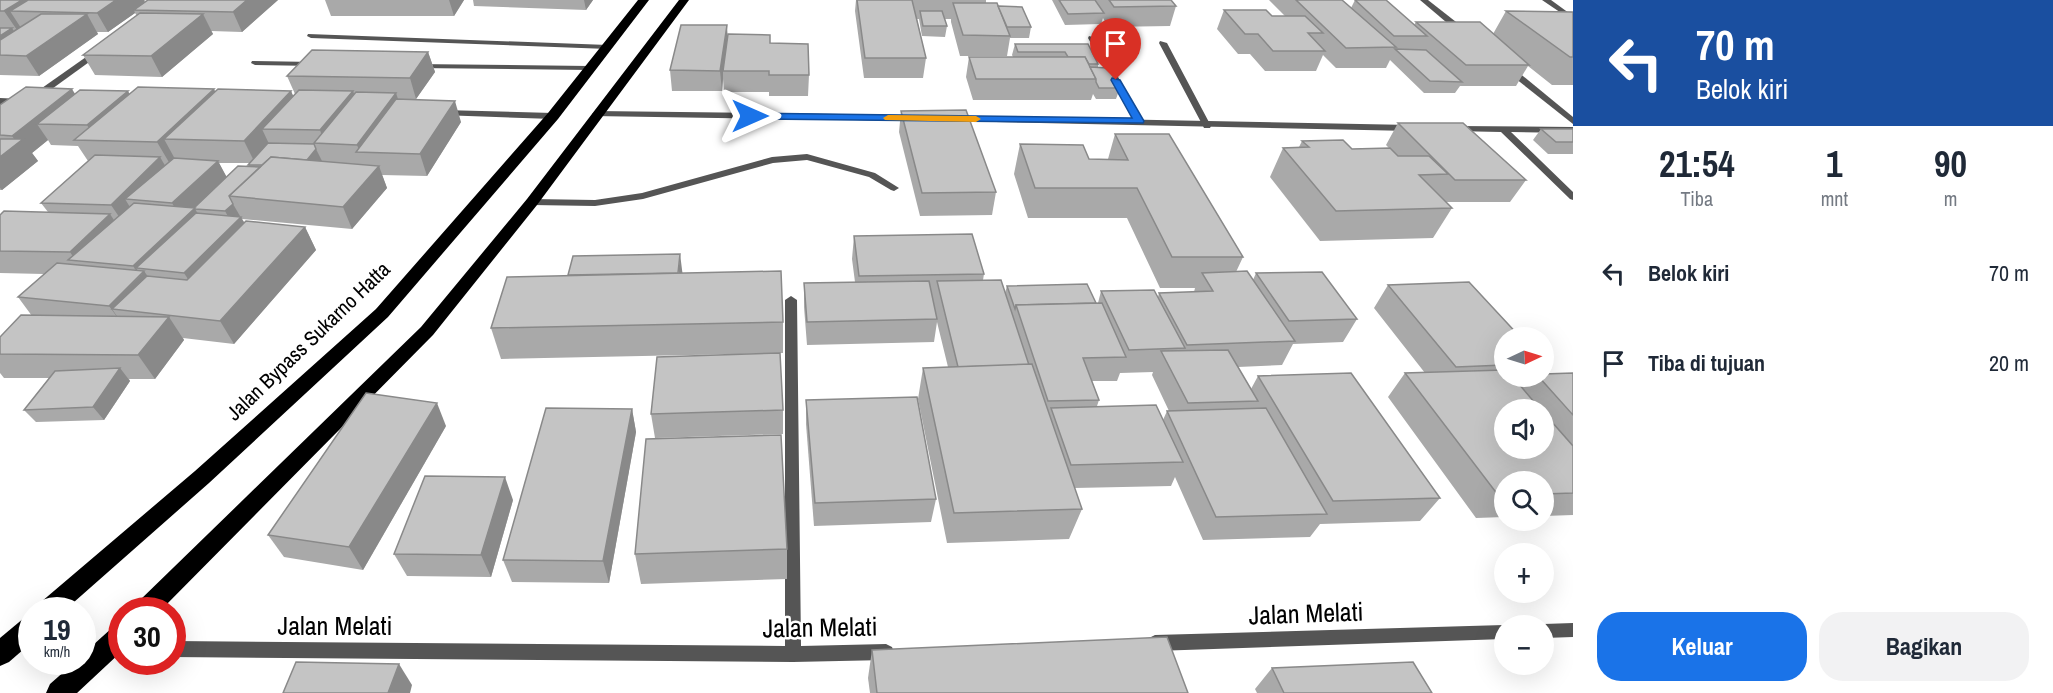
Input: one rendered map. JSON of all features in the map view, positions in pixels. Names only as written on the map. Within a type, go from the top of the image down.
[{"type":"highway","name":"Jalan Bypass Sukarno Hatta","points":[[64,597],[210,469],[382,313],[553,116],[644,0]]},
{"type":"highway","points":[[159,597],[427,331],[532,202],[684,0]]},
{"type":"highway","points":[[0,654],[18,638]]},
{"type":"highway","points":[[59,693],[108,652]]},
{"type":"street","points":[[1424,0],[1470,38]]},
{"type":"street","points":[[1546,0],[1573,19]]},
{"type":"street","points":[[311,36],[608,47]]},
{"type":"street","points":[[1092,38],[1139,121]]},
{"type":"street","points":[[1163,43],[1207,126]]},
{"type":"street","points":[[18,109],[105,48]]},
{"type":"street","points":[[1498,60],[1573,121]]},
{"type":"street","points":[[255,63],[326,64]]},
{"type":"street","points":[[410,66],[589,68]]},
{"type":"street","points":[[0,101],[39,102]]},
{"type":"street","points":[[433,112],[553,116]]},
{"type":"street","points":[[596,114],[930,118]]},
{"type":"street","points":[[942,118],[1139,121],[1207,126],[1420,128]]},
{"type":"street","points":[[1444,129],[1573,130]]},
{"type":"street","points":[[1503,129],[1573,197]]},
{"type":"street","points":[[532,202],[595,203],[643,196],[772,160],[807,158],[872,175],[894,188]]},
{"type":"street","points":[[791,300],[793,654]]},
{"type":"street","points":[[1554,631],[1573,630]]},
{"type":"street","name":"Jalan Melati","points":[[1137,644],[1494,632]]},
{"type":"street","name":"Jalan Melati","points":[[186,649],[793,654],[900,651]]},
{"type":"building","points":[[0,0],[22,0],[0,11]]},
{"type":"building","points":[[28,0],[116,0],[97,13],[10,11]]},
{"type":"building","points":[[148,0],[247,0],[233,12],[134,10]]},
{"type":"building","points":[[857,0],[912,0],[926,58],[865,58]]},
{"type":"building","points":[[1059,0],[1095,0],[1104,13],[1068,14]]},
{"type":"building","points":[[1109,0],[1171,0],[1176,6],[1114,7]]},
{"type":"building","points":[[1296,0],[1342,0],[1396,47],[1346,48]]},
{"type":"building","points":[[1355,0],[1386,0],[1427,36],[1394,36]]},
{"type":"building","points":[[953,3],[997,3],[1010,36],[963,35]]},
{"type":"building","points":[[998,6],[1022,7],[1031,27],[1007,27]]},
{"type":"building","points":[[1224,10],[1266,10],[1272,16],[1305,16],[1323,33],[1308,33],[1325,51],[1273,51],[1258,34],[1245,34]]},
{"type":"building","points":[[920,11],[942,11],[947,26],[923,26]]},
{"type":"building","points":[[1506,11],[1573,12],[1573,57],[1570,57]]},
{"type":"building","points":[[140,13],[203,14],[151,56],[83,55]]},
{"type":"building","points":[[41,14],[87,14],[26,56],[0,55],[0,40]]},
{"type":"building","points":[[1416,22],[1480,22],[1529,65],[1466,65]]},
{"type":"building","points":[[681,25],[727,25],[720,71],[670,70]]},
{"type":"building","points":[[0,28],[12,28],[0,36]]},
{"type":"building","points":[[728,34],[770,35],[770,43],[808,44],[809,75],[769,75],[769,71],[723,71]]},
{"type":"building","points":[[1015,44],[1088,44],[1098,64],[1089,64],[1085,57],[1068,57],[1065,52],[1018,52]]},
{"type":"building","points":[[1395,49],[1426,50],[1462,82],[1430,81]]},
{"type":"building","points":[[312,50],[428,52],[410,78],[287,76]]},
{"type":"building","points":[[969,57],[1085,57],[1096,79],[976,79]]},
{"type":"building","points":[[1090,67],[1108,68],[1120,88],[1099,88]]},
{"type":"building","points":[[26,87],[72,89],[12,136],[0,135],[0,105]]},
{"type":"building","points":[[138,87],[214,89],[157,142],[74,140]]},
{"type":"building","points":[[218,89],[291,91],[244,141],[164,139]]},
{"type":"building","points":[[80,90],[128,91],[87,125],[37,124]]},
{"type":"building","points":[[299,90],[353,91],[320,130],[262,129]]},
{"type":"building","points":[[356,92],[396,93],[357,145],[314,143]]},
{"type":"building","points":[[396,99],[455,101],[420,154],[356,152]]},
{"type":"building","points":[[966,110],[996,192],[922,193],[901,111]]},
{"type":"building","points":[[1398,123],[1463,123],[1526,180],[1455,180]]},
{"type":"building","points":[[1541,129],[1573,129],[1573,142],[1556,142]]},
{"type":"building","points":[[1115,134],[1169,134],[1243,257],[1172,257],[1137,188],[1035,188],[1020,144],[1083,145],[1089,159],[1128,160]]},
{"type":"building","points":[[0,139],[23,139],[0,157]]},
{"type":"building","points":[[1343,140],[1352,149],[1390,148],[1398,156],[1429,156],[1448,174],[1419,175],[1452,208],[1336,211],[1283,148],[1309,147],[1302,141]]},
{"type":"building","points":[[268,143],[314,144],[316,149],[307,160],[271,157],[262,165],[248,165]]},
{"type":"building","points":[[95,155],[160,157],[111,205],[41,203]]},
{"type":"building","points":[[271,157],[379,166],[343,207],[229,196]]},
{"type":"building","points":[[174,158],[218,161],[172,203],[125,199]]},
{"type":"building","points":[[238,166],[260,167],[229,196],[233,204],[225,211],[194,208]]},
{"type":"building","points":[[134,203],[195,208],[133,266],[68,260]]},
{"type":"building","points":[[4,211],[110,214],[70,252],[0,251],[0,215]]},
{"type":"building","points":[[196,213],[241,217],[184,273],[136,268]]},
{"type":"building","points":[[246,221],[305,227],[220,321],[112,309],[147,276],[187,280]]},
{"type":"building","points":[[972,234],[984,274],[859,276],[854,236]]},
{"type":"building","points":[[680,254],[678,273],[568,275],[573,256]]},
{"type":"building","points":[[57,263],[144,271],[109,306],[18,297]]},
{"type":"building","points":[[781,271],[783,322],[491,328],[507,277]]},
{"type":"building","points":[[1247,271],[1295,341],[1187,345],[1159,293],[1213,291],[1202,273]]},
{"type":"building","points":[[1322,272],[1357,319],[1289,321],[1256,273]]},
{"type":"building","points":[[1001,280],[1029,365],[958,367],[937,281]]},
{"type":"building","points":[[929,281],[937,319],[807,322],[804,283]]},
{"type":"building","points":[[1469,282],[1511,327],[1494,327],[1494,365],[1456,367],[1388,285]]},
{"type":"building","points":[[1087,284],[1096,303],[1016,305],[1015,309],[1007,286]]},
{"type":"building","points":[[1154,290],[1185,348],[1129,350],[1101,291]]},
{"type":"building","points":[[1102,303],[1126,357],[1083,358],[1099,400],[1048,401],[1016,305]]},
{"type":"building","points":[[21,315],[169,317],[138,355],[0,354],[0,337]]},
{"type":"building","points":[[1228,350],[1258,401],[1188,403],[1161,351]]},
{"type":"building","points":[[780,353],[783,410],[651,414],[657,357]]},
{"type":"building","points":[[1032,364],[1082,509],[954,513],[923,368]]},
{"type":"building","points":[[120,368],[93,407],[24,410],[55,371]]},
{"type":"building","points":[[1494,370],[1494,387],[1521,387],[1532,399],[1494,399],[1494,459],[1554,459],[1554,424],[1573,446],[1573,493],[1554,494],[1554,471],[1494,471],[1494,490],[1405,373]]},
{"type":"building","points":[[1351,373],[1440,498],[1333,501],[1258,376]]},
{"type":"building","points":[[1573,373],[1573,415],[1548,387],[1554,387],[1554,374]]},
{"type":"building","points":[[366,393],[437,403],[349,547],[268,535]]},
{"type":"building","points":[[917,397],[936,499],[815,503],[806,400]]},
{"type":"building","points":[[1156,405],[1183,462],[1071,465],[1051,408]]},
{"type":"building","points":[[546,408],[632,409],[603,561],[503,560]]},
{"type":"building","points":[[1266,408],[1327,514],[1216,517],[1167,411]]},
{"type":"building","points":[[781,435],[787,549],[635,554],[646,439]]},
{"type":"building","points":[[425,476],[505,477],[481,555],[394,554]]},
{"type":"building","points":[[1167,637],[1188,693],[877,693],[872,650]]},
{"type":"building","points":[[296,662],[399,664],[388,693],[283,693]]},
{"type":"building","points":[[1413,662],[1432,693],[1284,693],[1272,668]]},
{"type":"slow traffic","points":[[888,118],[976,119]]},
{"type":"route","points":[[750,116],[1139,121],[1116,80]]}]
